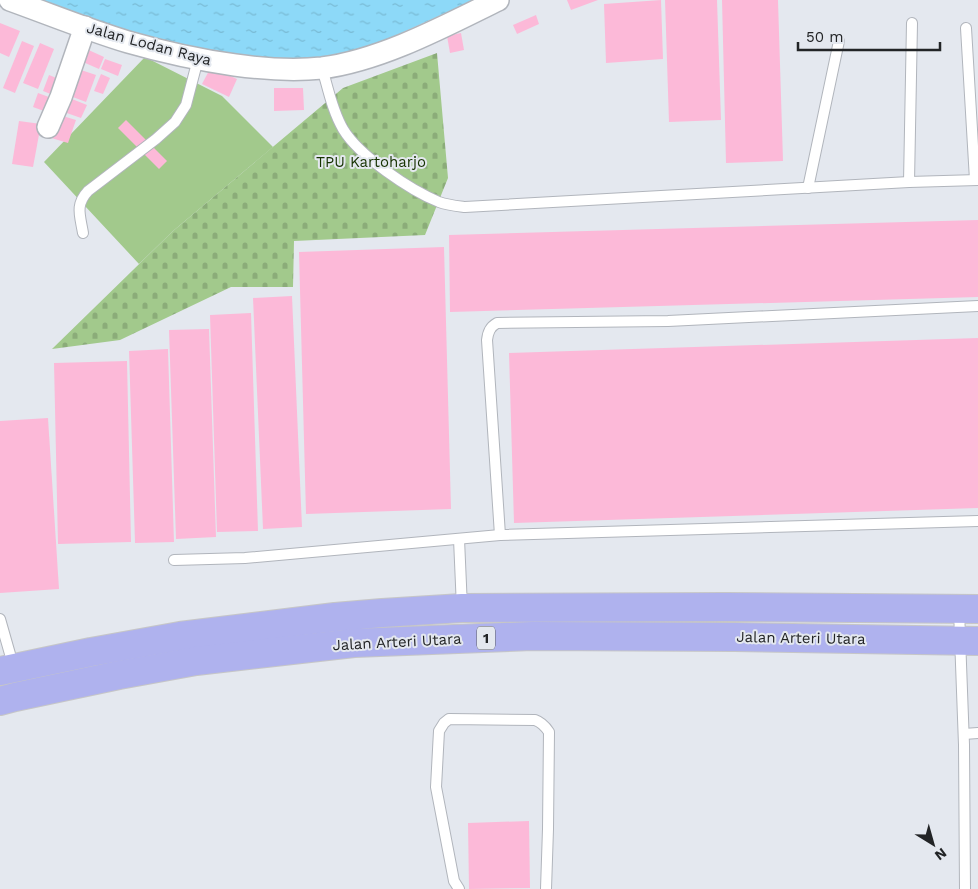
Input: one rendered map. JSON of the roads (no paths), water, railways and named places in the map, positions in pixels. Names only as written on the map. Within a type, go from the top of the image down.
[{"type":"highway","name":"Jalan Arteri Utara","points":[[7,661],[91,652],[180,636],[382,613],[461,600],[726,607],[969,609]]},
{"type":"highway","name":"Jalan Arteri Utara","points":[[0,702],[119,675],[196,661],[354,643],[532,636],[969,641]]},
{"type":"street","name":"Jalan Lodan Raya","points":[[10,0],[126,41],[198,59],[266,69],[322,68],[358,60],[404,44],[498,0]]},
{"type":"street","points":[[48,127],[61,97],[85,27]]},
{"type":"lane","points":[[909,182],[912,23]]},
{"type":"lane","points":[[322,68],[336,116],[352,142],[367,156],[411,188],[441,203],[465,207],[909,182],[976,180],[966,28]]},
{"type":"lane","points":[[808,188],[839,41]]},
{"type":"lane","points":[[83,232],[79,207],[83,197],[88,191],[176,122],[186,105],[198,59]]},
{"type":"lane","points":[[500,535],[487,340],[490,328],[497,322],[668,322],[978,306]]},
{"type":"lane","points":[[174,560],[245,558],[500,535],[978,521]]},
{"type":"lane","points":[[459,538],[461,600]]},
{"type":"lane","points":[[966,889],[964,734],[969,609]]},
{"type":"lane","points":[[0,619],[7,661]]},
{"type":"lane","points":[[459,889],[454,881],[436,787],[439,731],[449,719],[535,720],[540,722],[549,732],[546,889]]},
{"type":"lane","points":[[964,734],[978,733]]},
{"type":"water","points":[[29,0],[474,0],[346,58],[256,62],[96,26]]},
{"type":"park label","name":"TPU Kartoharjo","points":[[371,162]]}]
